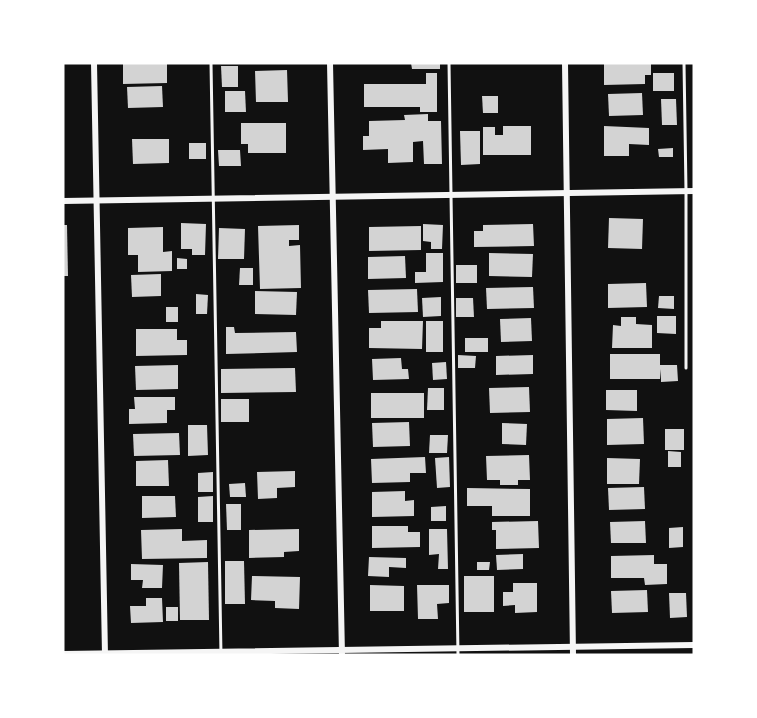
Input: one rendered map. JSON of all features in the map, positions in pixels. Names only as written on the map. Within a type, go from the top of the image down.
[{"type":"street","points":[[94,63],[105,654]]},
{"type":"street","points":[[330,63],[342,652]]},
{"type":"street","points":[[566,63],[573,655]]},
{"type":"street","points":[[63,201],[690,191]]},
{"type":"street","points":[[63,654],[458,652],[573,646],[694,645]]},
{"type":"lane","points":[[211,63],[221,653]]},
{"type":"lane","points":[[449,63],[458,652]]},
{"type":"lane","points":[[684,63],[690,191],[686,368]]},
{"type":"building","points":[[167,63],[167,83],[123,84],[123,64]]},
{"type":"building","points":[[411,63],[440,63],[440,69],[412,69]]},
{"type":"building","points":[[604,63],[651,63],[651,75],[645,75],[645,84],[604,85]]},
{"type":"building","points":[[221,66],[238,66],[238,87],[222,87]]},
{"type":"building","points":[[287,70],[288,102],[256,102],[255,71]]},
{"type":"building","points":[[426,73],[437,73],[437,112],[420,112],[420,107],[364,107],[364,84],[426,84]]},
{"type":"building","points":[[653,73],[674,73],[674,91],[653,91]]},
{"type":"building","points":[[162,86],[163,107],[128,108],[127,87]]},
{"type":"building","points":[[225,91],[245,91],[246,112],[225,112]]},
{"type":"building","points":[[642,93],[643,115],[609,116],[608,94]]},
{"type":"building","points":[[482,96],[498,96],[498,113],[483,113]]},
{"type":"building","points":[[661,99],[676,99],[677,125],[662,125]]},
{"type":"building","points":[[428,114],[428,121],[441,121],[442,164],[424,164],[423,141],[413,142],[413,162],[388,163],[388,149],[363,150],[363,136],[369,136],[369,121],[405,120],[404,115]]},
{"type":"building","points":[[241,123],[286,123],[286,153],[248,153],[248,144],[241,144]]},
{"type":"building","points":[[503,126],[531,126],[531,155],[483,155],[483,127],[495,127],[495,135],[503,135]]},
{"type":"building","points":[[604,126],[649,128],[649,145],[629,144],[629,156],[604,156]]},
{"type":"building","points":[[460,131],[480,131],[480,164],[461,165]]},
{"type":"building","points":[[132,139],[169,139],[169,163],[133,164]]},
{"type":"building","points":[[189,143],[206,143],[206,159],[189,159]]},
{"type":"building","points":[[673,148],[673,157],[659,157],[658,149]]},
{"type":"building","points":[[218,150],[240,150],[241,166],[219,166]]},
{"type":"building","points":[[609,218],[643,219],[642,249],[608,248]]},
{"type":"building","points":[[181,223],[206,224],[205,255],[192,255],[192,249],[181,249]]},
{"type":"building","points":[[423,224],[443,225],[442,249],[431,249],[431,242],[423,241]]},
{"type":"building","points":[[533,224],[534,246],[474,247],[474,231],[483,231],[483,225]]},
{"type":"building","points":[[63,225],[67,225],[68,276],[63,276]]},
{"type":"building","points":[[299,225],[299,240],[289,240],[289,246],[300,245],[301,288],[260,289],[258,226]]},
{"type":"building","points":[[421,226],[421,250],[369,251],[369,227]]},
{"type":"building","points":[[163,227],[163,252],[172,251],[172,271],[138,272],[138,255],[128,255],[128,228]]},
{"type":"building","points":[[219,228],[245,229],[244,259],[218,259]]},
{"type":"building","points":[[426,253],[443,253],[443,282],[415,283],[415,272],[426,272]]},
{"type":"building","points":[[489,253],[533,254],[532,277],[489,276]]},
{"type":"building","points":[[405,256],[406,278],[368,279],[368,257]]},
{"type":"building","points":[[177,258],[187,259],[187,269],[177,269]]},
{"type":"building","points":[[456,265],[477,265],[477,283],[456,283]]},
{"type":"building","points":[[240,268],[253,268],[253,285],[239,285]]},
{"type":"building","points":[[161,274],[161,296],[132,297],[131,275]]},
{"type":"building","points":[[646,283],[647,307],[608,308],[608,284]]},
{"type":"building","points":[[533,287],[534,308],[487,309],[486,288]]},
{"type":"building","points":[[417,289],[418,312],[369,313],[368,290]]},
{"type":"building","points":[[255,291],[297,292],[296,315],[255,314]]},
{"type":"building","points":[[196,294],[208,295],[207,314],[196,314]]},
{"type":"building","points":[[659,296],[674,296],[674,309],[658,308]]},
{"type":"building","points":[[441,297],[441,316],[423,317],[422,298]]},
{"type":"building","points":[[456,298],[473,298],[474,317],[456,317]]},
{"type":"building","points":[[166,307],[178,307],[178,322],[166,322]]},
{"type":"building","points":[[657,316],[676,316],[676,334],[657,333]]},
{"type":"building","points":[[621,317],[636,317],[636,324],[652,325],[652,348],[612,348],[613,325],[621,326]]},
{"type":"building","points":[[531,318],[532,341],[501,342],[500,319]]},
{"type":"building","points":[[381,321],[423,321],[422,349],[369,348],[369,328],[381,328]]},
{"type":"building","points":[[426,321],[443,321],[443,352],[426,352]]},
{"type":"building","points":[[226,327],[234,327],[235,333],[296,332],[297,352],[226,354]]},
{"type":"building","points":[[136,329],[177,329],[177,340],[187,340],[187,355],[136,356]]},
{"type":"building","points":[[465,338],[488,338],[488,352],[465,352]]},
{"type":"building","points":[[610,354],[660,354],[660,365],[677,365],[678,381],[661,382],[661,369],[660,379],[610,379]]},
{"type":"building","points":[[458,355],[476,356],[475,368],[458,368]]},
{"type":"building","points":[[533,355],[533,374],[496,375],[496,356]]},
{"type":"building","points":[[401,358],[402,369],[408,369],[409,379],[373,380],[372,359]]},
{"type":"building","points":[[446,362],[447,379],[433,380],[432,363]]},
{"type":"building","points":[[178,365],[178,389],[136,390],[135,366]]},
{"type":"building","points":[[295,368],[296,392],[221,393],[221,369]]},
{"type":"building","points":[[529,387],[530,412],[490,413],[489,388]]},
{"type":"building","points":[[428,388],[444,388],[444,410],[427,410]]},
{"type":"building","points":[[606,390],[637,390],[637,411],[606,410]]},
{"type":"building","points":[[371,393],[424,393],[424,418],[371,418]]},
{"type":"building","points":[[134,397],[175,397],[175,410],[167,410],[167,423],[129,424],[129,409],[135,409]]},
{"type":"building","points":[[221,399],[249,399],[249,422],[221,422]]},
{"type":"building","points":[[643,418],[644,444],[607,445],[607,419]]},
{"type":"building","points":[[409,422],[410,446],[373,447],[372,423]]},
{"type":"building","points":[[502,423],[527,424],[526,445],[502,444]]},
{"type":"building","points":[[188,425],[207,425],[208,455],[188,456]]},
{"type":"building","points":[[665,429],[684,429],[684,450],[665,450]]},
{"type":"building","points":[[179,433],[180,455],[134,456],[133,434]]},
{"type":"building","points":[[430,435],[448,435],[447,453],[429,453]]},
{"type":"building","points":[[668,451],[681,452],[681,467],[668,467]]},
{"type":"building","points":[[529,455],[530,480],[518,480],[518,485],[500,485],[500,480],[487,480],[486,456]]},
{"type":"building","points":[[425,457],[426,473],[410,473],[410,482],[372,483],[371,459]]},
{"type":"building","points":[[449,457],[450,487],[437,488],[435,458]]},
{"type":"building","points":[[607,458],[640,459],[639,484],[607,484]]},
{"type":"building","points":[[168,460],[169,486],[136,486],[136,461]]},
{"type":"building","points":[[295,471],[295,487],[277,488],[277,498],[258,499],[257,472]]},
{"type":"building","points":[[213,472],[213,492],[198,492],[198,473]]},
{"type":"building","points":[[245,483],[246,497],[230,497],[229,484]]},
{"type":"building","points":[[644,487],[645,509],[609,510],[608,488]]},
{"type":"building","points":[[467,488],[530,489],[530,516],[492,516],[492,506],[467,506]]},
{"type":"building","points":[[405,491],[405,501],[414,500],[414,516],[372,517],[372,492]]},
{"type":"building","points":[[142,496],[175,496],[176,517],[142,518]]},
{"type":"building","points":[[213,496],[213,522],[198,522],[198,497]]},
{"type":"building","points":[[226,504],[241,504],[241,530],[227,530]]},
{"type":"building","points":[[446,506],[446,521],[431,521],[431,507]]},
{"type":"building","points":[[538,521],[539,548],[496,549],[496,530],[492,530],[492,522]]},
{"type":"building","points":[[645,521],[646,543],[611,543],[610,522]]},
{"type":"building","points":[[372,526],[408,526],[408,532],[420,532],[420,547],[372,548]]},
{"type":"building","points":[[683,527],[683,547],[669,548],[669,528]]},
{"type":"building","points":[[182,529],[182,541],[207,540],[207,558],[142,559],[141,530]]},
{"type":"building","points":[[299,529],[299,551],[284,552],[284,557],[249,558],[249,530]]},
{"type":"building","points":[[429,529],[447,529],[448,569],[438,569],[439,554],[429,555]]},
{"type":"building","points":[[523,554],[523,569],[497,570],[496,555]]},
{"type":"building","points":[[654,555],[654,564],[667,564],[667,584],[645,585],[644,578],[611,578],[611,556]]},
{"type":"building","points":[[369,557],[406,558],[406,568],[389,567],[389,577],[368,576]]},
{"type":"building","points":[[225,561],[244,561],[245,604],[225,604]]},
{"type":"building","points":[[208,562],[209,620],[180,620],[179,563]]},
{"type":"building","points":[[477,562],[490,562],[489,570],[477,570]]},
{"type":"building","points":[[131,564],[163,565],[162,588],[142,588],[143,580],[131,580]]},
{"type":"building","points":[[252,576],[300,577],[299,609],[275,608],[275,601],[251,600]]},
{"type":"building","points":[[464,576],[494,576],[494,612],[464,612]]},
{"type":"building","points":[[513,583],[537,583],[537,612],[515,613],[515,605],[503,606],[503,592],[513,592]]},
{"type":"building","points":[[370,585],[404,586],[404,611],[370,611]]},
{"type":"building","points":[[417,585],[449,585],[449,603],[437,604],[438,619],[418,619]]},
{"type":"building","points":[[647,590],[648,612],[612,613],[611,591]]},
{"type":"building","points":[[669,593],[686,593],[687,617],[670,618]]},
{"type":"building","points":[[146,598],[162,598],[163,622],[131,623],[130,606],[146,606]]},
{"type":"building","points":[[166,607],[178,607],[178,621],[166,621]]}]
